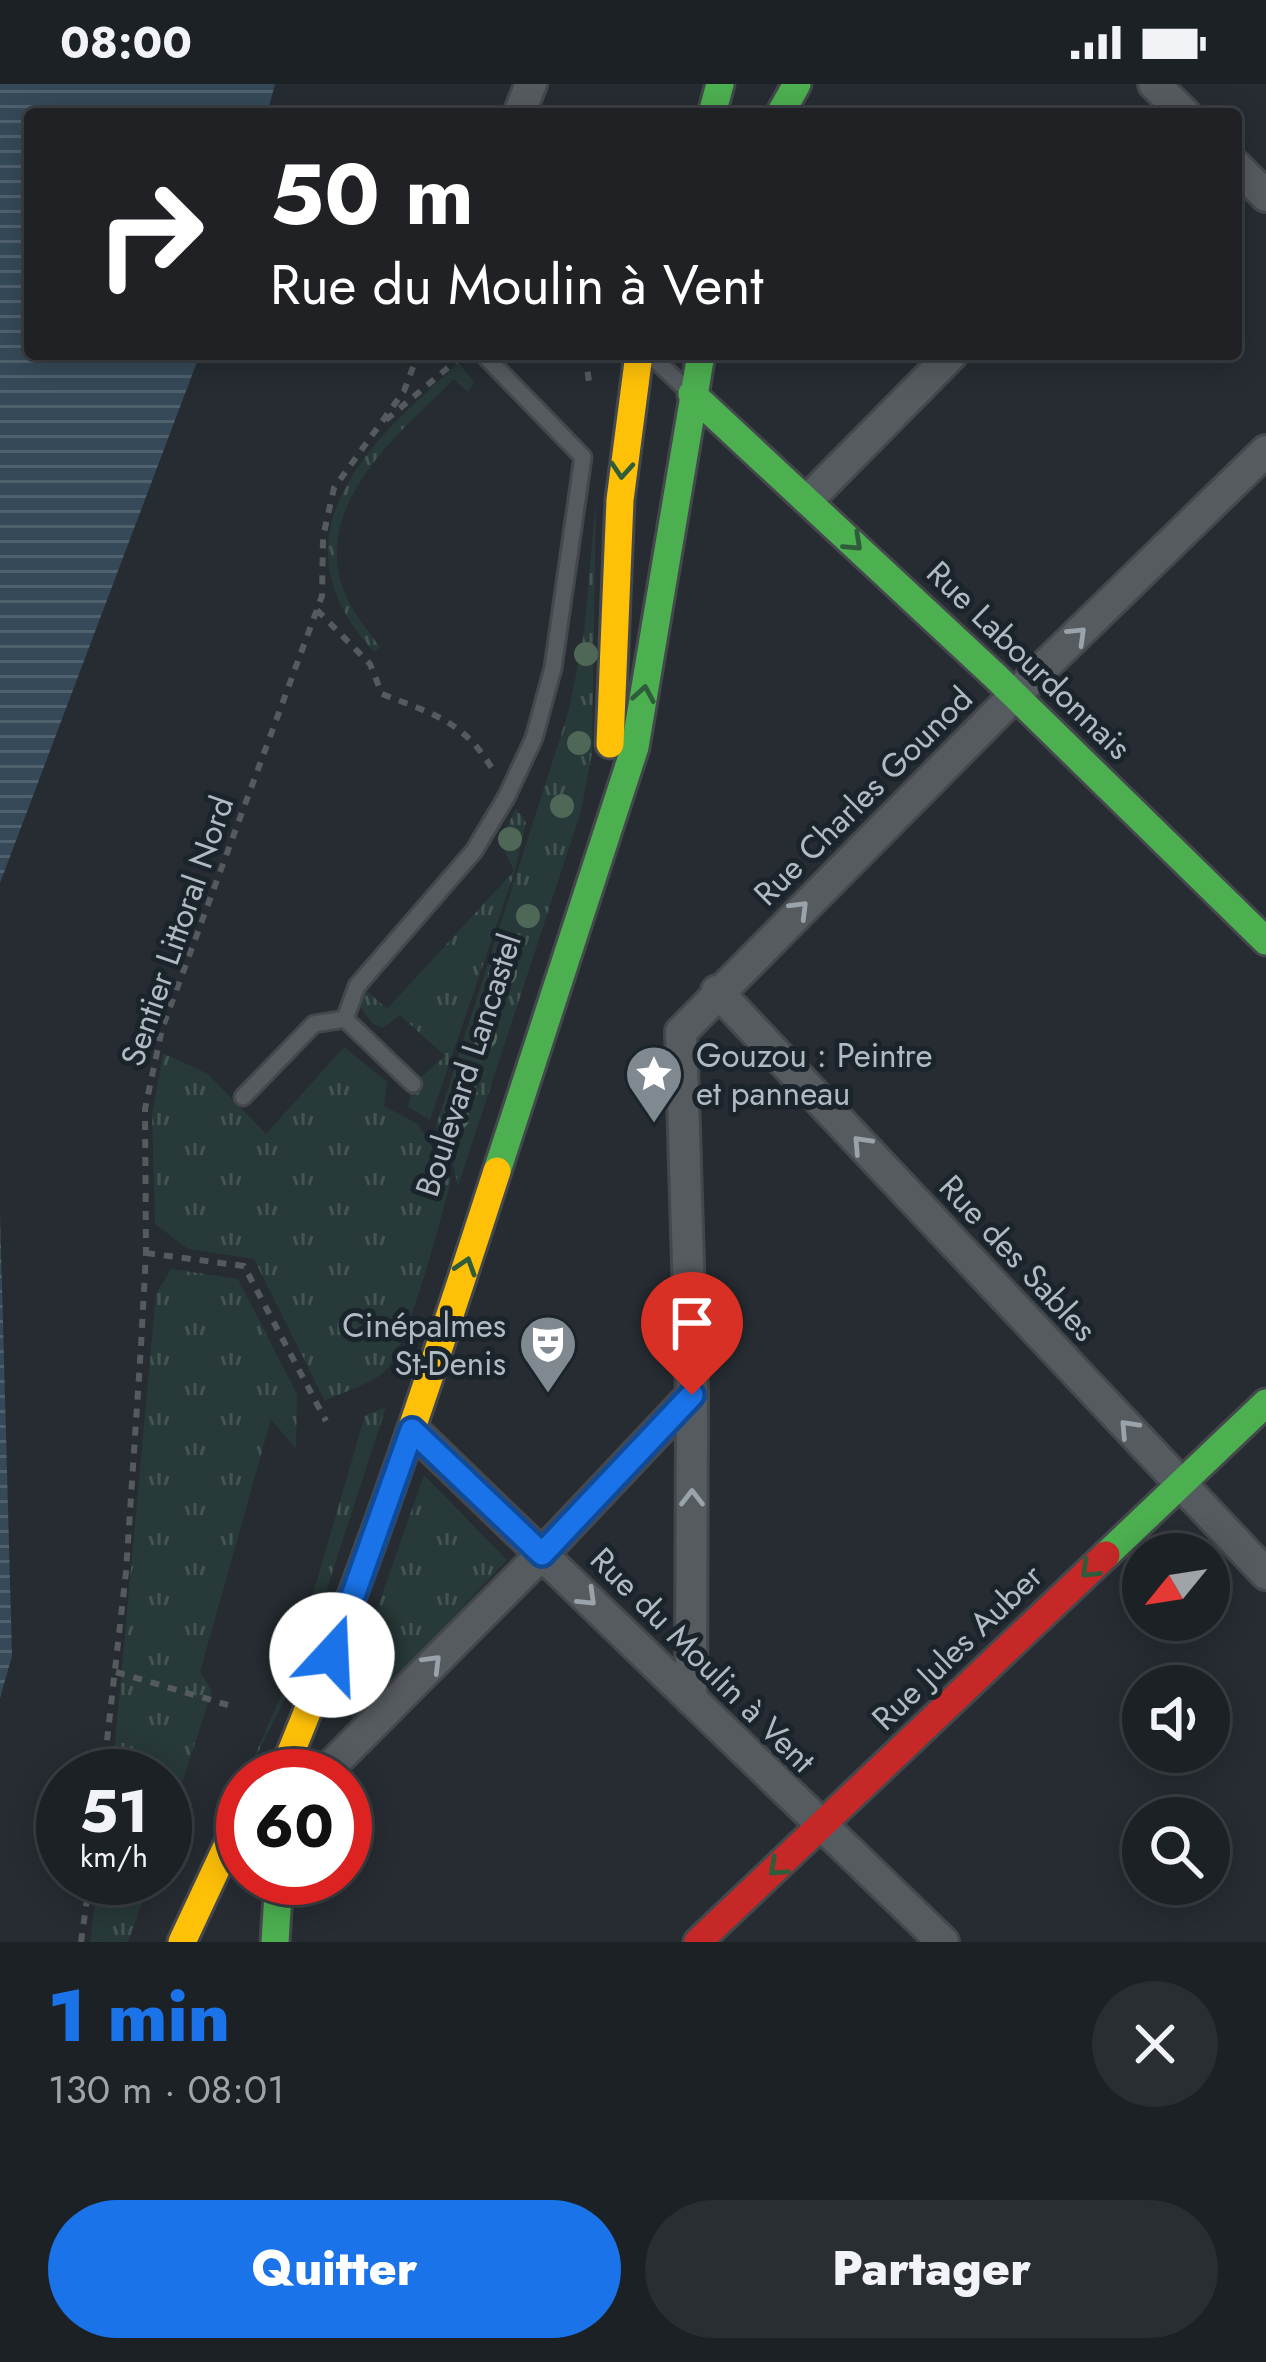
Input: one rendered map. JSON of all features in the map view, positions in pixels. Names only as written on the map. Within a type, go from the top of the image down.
[{"type":"main road","name":"Boulevard Lancastel","points":[[271,1749],[307,1671],[610,754],[615,557],[626,421],[638,360]]},
{"type":"main road","points":[[679,360],[692,394]]},
{"type":"main road","name":"Boulevard Lancastel","points":[[332,1655],[412,1430],[634,747],[700,360]]},
{"type":"main road","name":"Rue Labourdonnais","points":[[692,394],[1015,695],[1266,941]]},
{"type":"main road","points":[[686,442],[711,434],[738,434]]},
{"type":"main road","name":"Rue Jules Auber","points":[[698,1942],[1266,1403]]},
{"type":"main road","points":[[292,1749],[332,1655]]},
{"type":"main road","points":[[314,1749],[332,1655]]},
{"type":"main road","points":[[182,1942],[216,1870]]},
{"type":"main road","points":[[206,1942],[224,1905]]},
{"type":"main road","points":[[275,1942],[277,1905]]},
{"type":"street","points":[[1154,84],[1179,108]]},
{"type":"street","points":[[1242,172],[1266,196]]},
{"type":"street","points":[[808,500],[946,360]]},
{"type":"street","name":"Rue Charles Gounod","points":[[691,1699],[692,1395],[681,1032],[1015,695],[1266,451]]},
{"type":"street","name":"Rue des Sables","points":[[717,991],[1266,1574]]},
{"type":"street","points":[[348,1749],[692,1395]]},
{"type":"street","name":"Rue du Moulin à Vent","points":[[412,1430],[943,1942]]},
{"type":"lane","points":[[345,1019],[356,986],[474,851],[507,796],[534,738],[553,668],[583,457],[490,360]]},
{"type":"lane","points":[[656,360],[692,394]]},
{"type":"lane","points":[[345,1019],[413,1084]]},
{"type":"lane","points":[[243,1097],[314,1024],[345,1019]]},
{"type":"path","name":"Sentier Littoral Nord","points":[[107,1749],[127,1572],[146,1253],[145,1109],[162,1029],[322,596],[323,537],[334,488],[404,391],[416,360]]},
{"type":"path","points":[[378,427],[457,360]]},
{"type":"path","points":[[317,610],[370,664],[382,694],[466,732],[480,747],[507,796]]},
{"type":"path","points":[[146,1253],[244,1266],[326,1421]]},
{"type":"path","points":[[116,1672],[228,1705]]},
{"type":"path","points":[[81,1942],[86,1905]]},
{"type":"green space","points":[[459,363],[474,382],[468,392],[454,379],[411,421],[369,469],[341,523],[337,552],[341,583],[352,609],[380,647],[374,652],[343,609],[329,569],[330,530],[342,494],[364,459],[392,425]]},
{"type":"green space","points":[[596,499],[592,753],[581,811],[458,1186],[436,1126],[569,710],[584,633]]},
{"type":"green space","points":[[516,809],[526,822],[515,871],[430,1120],[408,1107],[413,1084],[445,1056],[400,1015],[383,1028],[372,1023],[358,1004],[367,991],[387,1009],[514,871],[500,840]]},
{"type":"green space","points":[[344,1047],[387,1082],[384,1106],[418,1124],[451,1180],[423,1280],[394,1358],[379,1376],[325,1401],[254,1259],[188,1249],[155,1224],[152,1115],[163,1053],[208,1074],[266,1134]]},
{"type":"green space","points":[[171,1269],[238,1279],[297,1394],[296,1449],[271,1419],[200,1672],[212,1691],[192,1752],[114,1749],[156,1294]]},
{"type":"green space","points":[[386,1407],[302,1665],[258,1749],[289,1677],[365,1415]]},
{"type":"green space","points":[[424,1475],[507,1560],[356,1720],[346,1711],[360,1658]]},
{"type":"green space","points":[[95,1905],[141,1905],[128,1942],[90,1942]]},
{"type":"water","points":[[0,84],[275,84],[269,108],[24,108],[24,360],[198,360],[0,883]]},
{"type":"water","points":[[0,1212],[12,1656],[0,1698]]},
{"type":"traffic: fast","points":[[714,108],[720,84]]},
{"type":"traffic: fast","points":[[783,108],[797,84]]},
{"type":"traffic: fast","points":[[497,1171],[635,747],[700,360]]},
{"type":"traffic: fast","points":[[692,394],[995,676],[1266,941]]},
{"type":"traffic: fast","points":[[1106,1555],[1266,1403]]},
{"type":"traffic: fast","points":[[275,1942],[277,1905]]},
{"type":"traffic: slow","points":[[610,744],[620,500],[638,360]]},
{"type":"traffic: slow","points":[[292,1749],[422,1400],[497,1171]]},
{"type":"traffic: slow","points":[[182,1942],[216,1870]]},
{"type":"traffic: jam","points":[[698,1942],[1106,1555]]},
{"type":"place","name":"Gouzou : Peintre et panneau","points":[[654,1125]]},
{"type":"place","name":"Cinépalmes St-Denis","points":[[548,1395]]},
{"type":"route","points":[[332,1655],[412,1430],[542,1554],[692,1395]]}]
